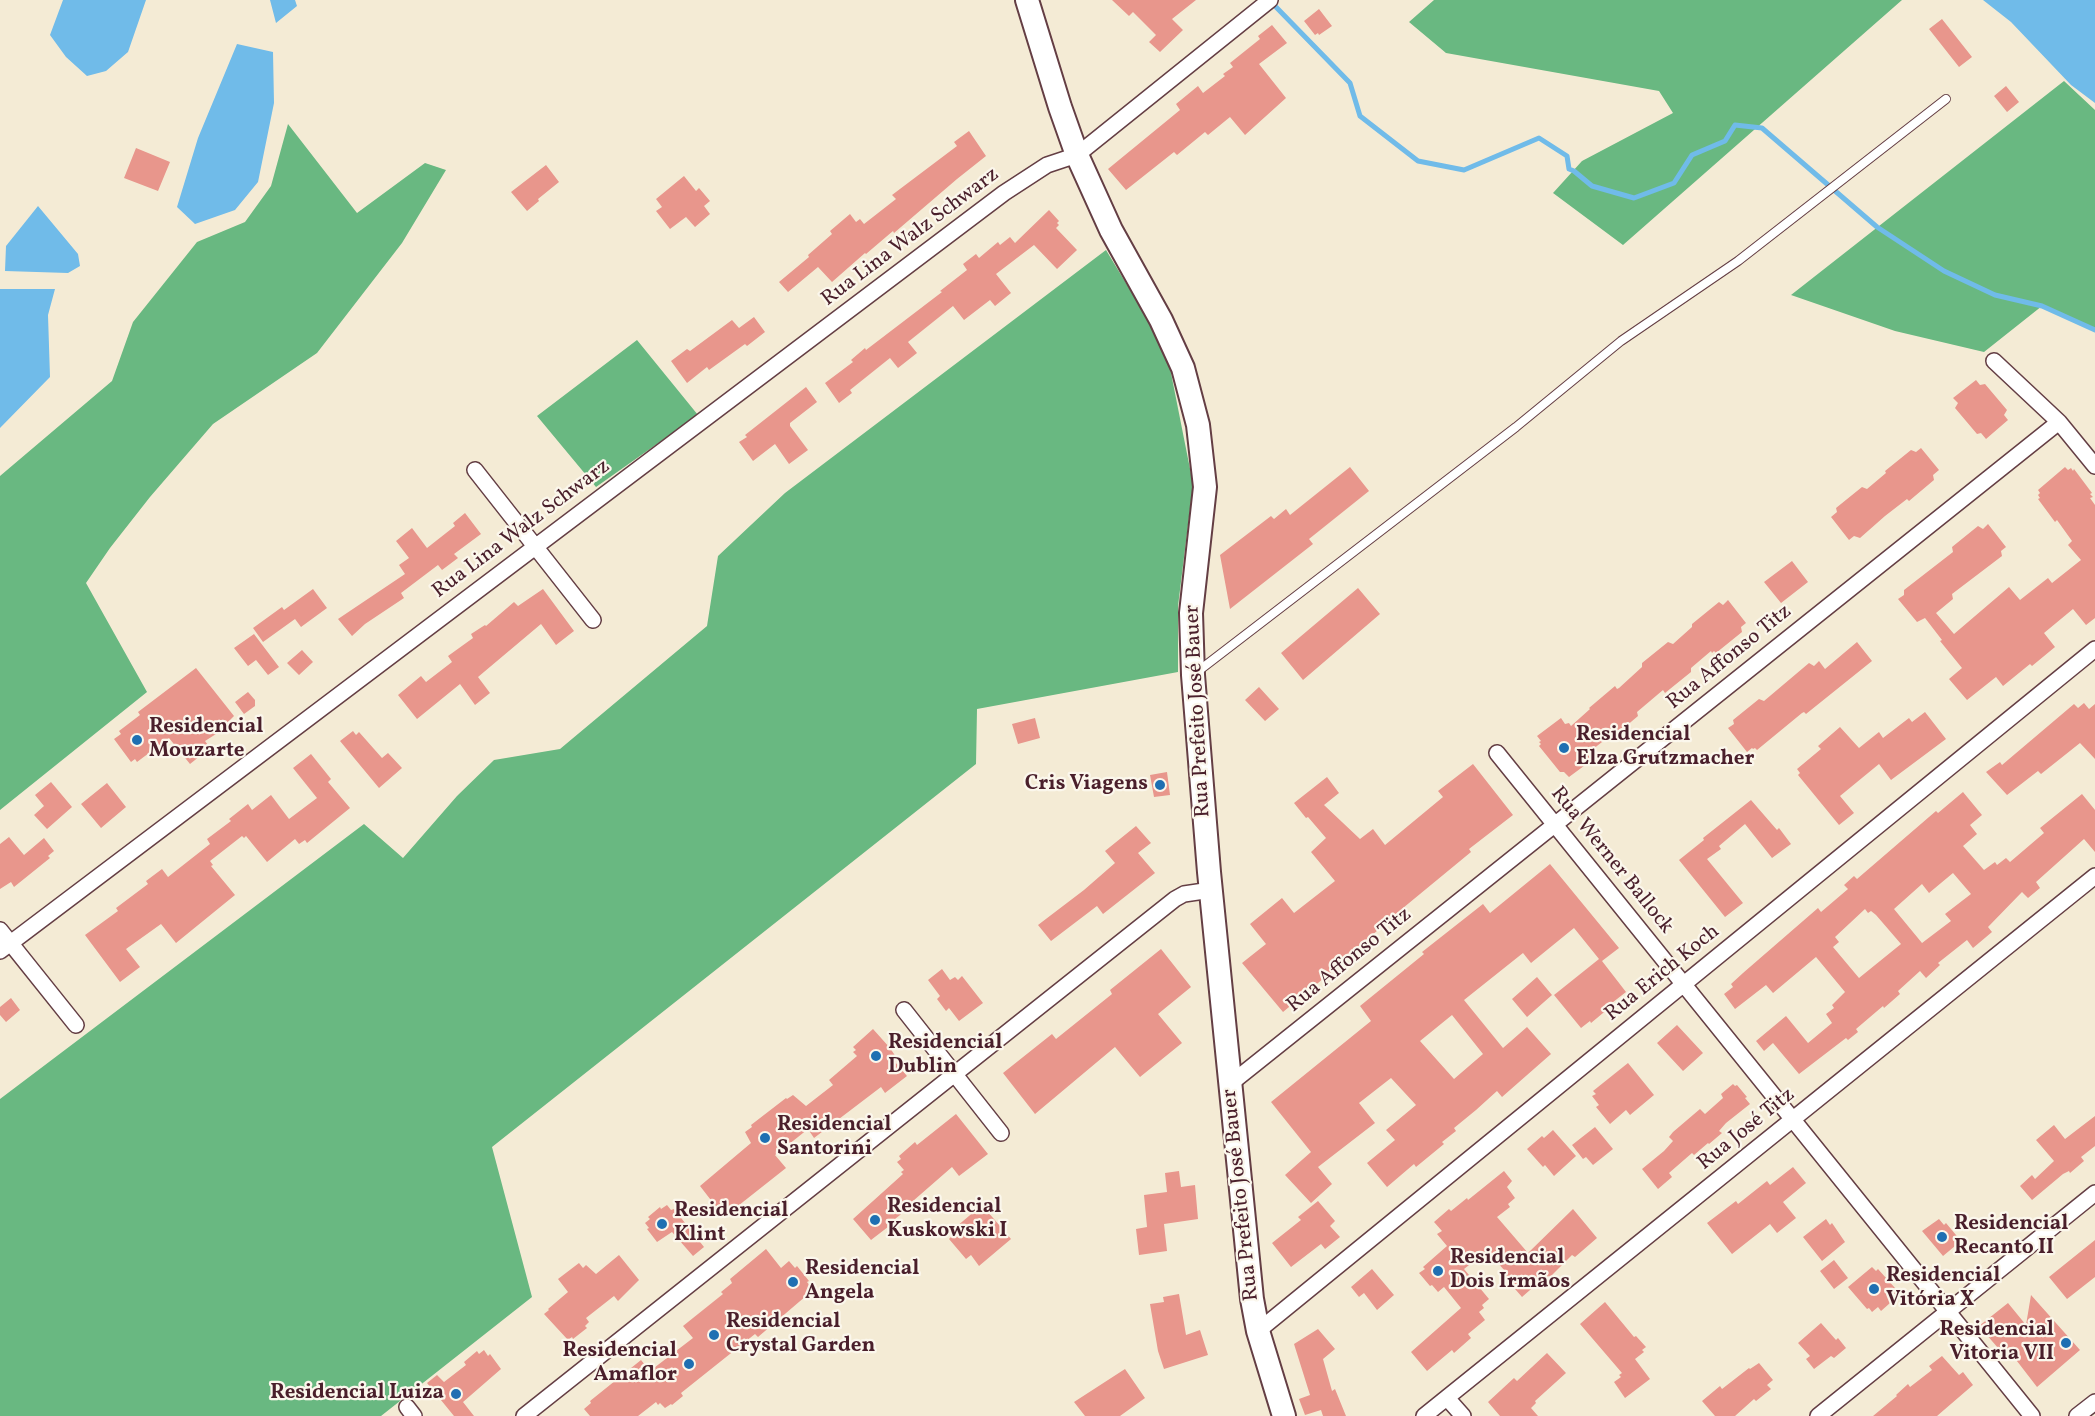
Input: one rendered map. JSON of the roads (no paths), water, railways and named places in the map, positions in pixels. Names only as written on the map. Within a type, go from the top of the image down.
[{"type":"street","name":"Rua Prefeito José Bauer","points":[[1027,0],[1077,155],[1111,230],[1161,320],[1183,368],[1198,425],[1205,487],[1191,613],[1193,675],[1211,890],[1247,1262],[1258,1332],[1284,1416]]},
{"type":"street","points":[[1077,155],[1270,0]]},
{"type":"street","name":"Rua Lina Walz Schwarz","points":[[5,947],[1004,193],[1047,165],[1077,155]]},
{"type":"street","points":[[1994,361],[2059,422],[2095,466]]},
{"type":"street","name":"Rua Affonso Titz","points":[[1230,1084],[2059,422]]},
{"type":"street","points":[[475,470],[593,621]]},
{"type":"street","name":"Rua Erich Koch","points":[[1258,1332],[2095,649]]},
{"type":"street","name":"Rua Werner Ballock","points":[[1497,753],[2032,1416]]},
{"type":"street","name":"Rua José Titz","points":[[1424,1416],[2095,876]]},
{"type":"street","points":[[524,1416],[1175,899],[1184,894],[1211,890]]},
{"type":"street","points":[[0,930],[5,947],[76,1025]]},
{"type":"street","points":[[904,1010],[1001,1133]]},
{"type":"street","points":[[1818,1416],[2095,1193]]},
{"type":"street","points":[[1447,1398],[1463,1416]]},
{"type":"street","points":[[2077,1416],[2095,1402]]},
{"type":"lane","points":[[1193,675],[1516,427],[1621,340],[1738,261],[1946,99]]},
{"type":"water","points":[[63,0],[146,0],[128,52],[106,71],[87,76],[66,57],[50,35]]},
{"type":"water","points":[[270,0],[295,0],[297,6],[276,23]]},
{"type":"water","points":[[1983,0],[2095,0],[2095,103],[2071,85],[2011,22]]},
{"type":"water","points":[[237,44],[273,52],[274,103],[258,182],[235,210],[195,224],[177,207],[198,138]]},
{"type":"water","points":[[38,206],[78,254],[80,266],[68,273],[5,271],[6,246]]},
{"type":"water","points":[[0,289],[55,289],[48,315],[50,377],[0,428]]},
{"type":"waterway","points":[[1275,6],[1350,83],[1360,116],[1418,161],[1464,170],[1539,138],[1567,156],[1569,169],[1592,186],[1634,198],[1674,183],[1692,155],[1725,141],[1735,125],[1762,128],[1877,227],[1944,271],[1995,295],[2042,306],[2095,330]]},
{"type":"place","name":"Residencial Mouzarte","points":[[137,740]]},
{"type":"place","name":"Residencial Elza Grutzmacher","points":[[1564,748]]},
{"type":"place","name":"Cris Viagens","points":[[1160,785]]},
{"type":"place","name":"Residencial Dublin","points":[[876,1056]]},
{"type":"place","name":"Residencial Santorini","points":[[765,1138]]},
{"type":"place","name":"Residencial Kuskowski I","points":[[875,1220]]},
{"type":"place","name":"Residencial Klint","points":[[662,1224]]},
{"type":"place","name":"Residencial Recanto II","points":[[1942,1237]]},
{"type":"place","name":"Residencial Dois Irmãos","points":[[1438,1271]]},
{"type":"place","name":"Residencial Angela","points":[[793,1282]]},
{"type":"place","name":"Residencial Vitória X","points":[[1874,1289]]},
{"type":"place","name":"Residencial Crystal Garden","points":[[714,1335]]},
{"type":"place","name":"Residencial Vitoria VII","points":[[2066,1343]]},
{"type":"place","name":"Residencial Amaflor","points":[[689,1364]]},
{"type":"place","name":"Residencial Luiza","points":[[456,1394]]}]
